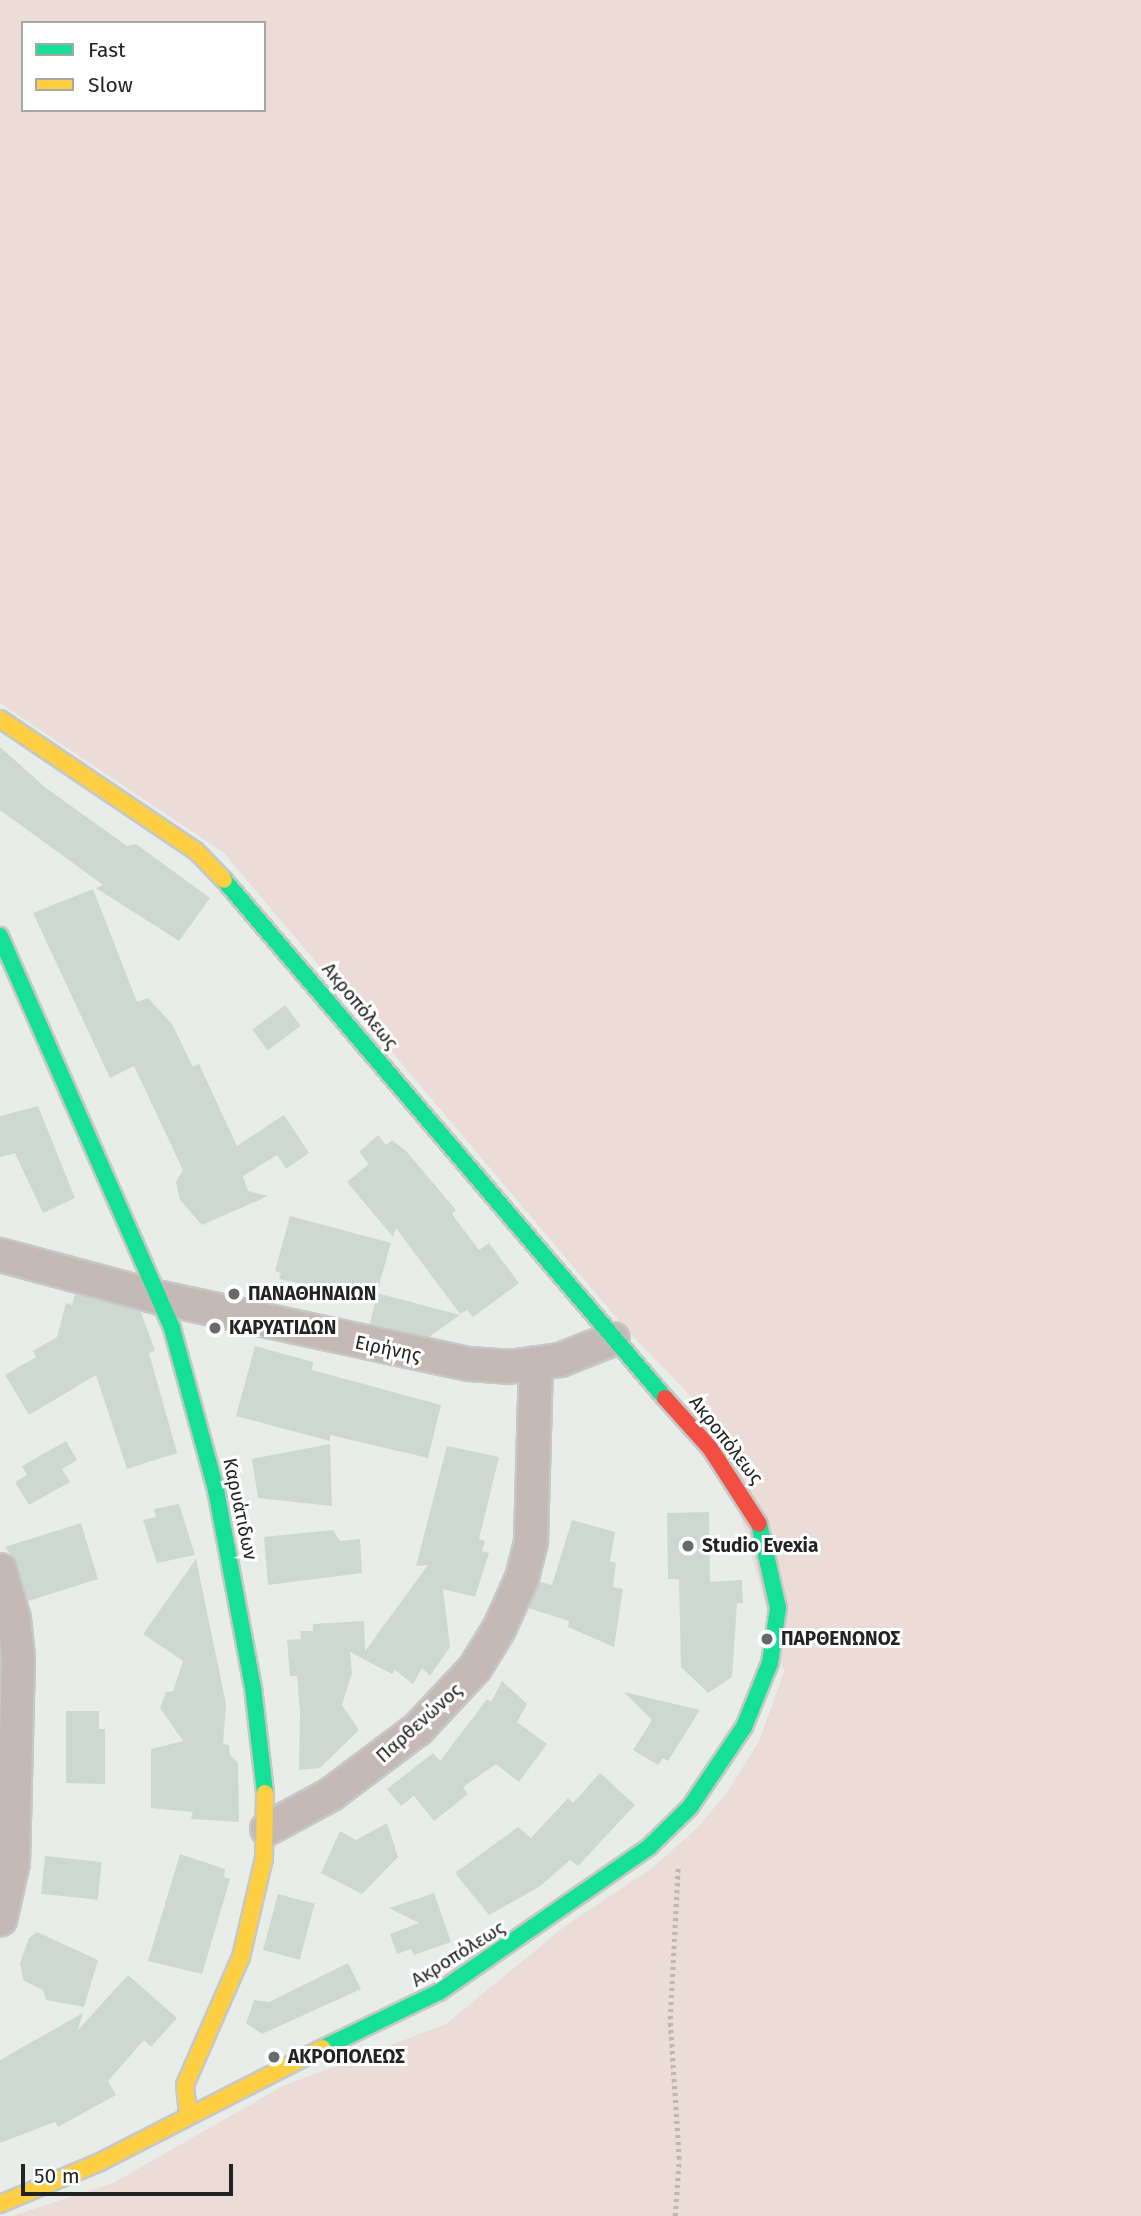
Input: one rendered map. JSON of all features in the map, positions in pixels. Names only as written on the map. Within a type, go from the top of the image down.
[{"type":"street","name":"Ακροπόλεως","points":[[0,719],[196,851],[220,874],[612,1339],[728,1472],[763,1531],[777,1592],[774,1647],[751,1713],[724,1761],[673,1827],[526,1937],[439,1992],[188,2114],[100,2162],[0,2204]]},
{"type":"street","name":"Καρυάτιδων","points":[[0,936],[160,1298],[183,1362],[216,1490],[255,1699],[267,1829],[260,1884],[241,1957],[185,2085],[188,2114]]},
{"type":"street","name":"Ειρήνης","points":[[0,1255],[160,1298],[442,1360],[508,1367],[575,1356],[612,1339]]},
{"type":"street","name":"Παρθενώνος","points":[[267,1829],[330,1796],[418,1729],[475,1668],[499,1629],[517,1591],[531,1541],[536,1363]]},
{"type":"street","points":[[0,1570],[14,1619],[18,1658],[13,1863],[0,1920]]},
{"type":"path","points":[[673,1827],[679,1880],[670,2019],[679,2159],[675,2216]]},
{"type":"shaded area","points":[[0,0],[1141,0],[1141,2216],[12,2216],[113,2183],[283,2086],[446,2024],[565,1926],[652,1868],[697,1828],[726,1794],[759,1741],[784,1672],[717,1430],[683,1388],[625,1328],[224,853],[0,703]]},
{"type":"building","points":[[0,747],[46,788],[127,846],[136,844],[210,898],[179,941],[96,888],[103,885],[0,810]]},
{"type":"building","points":[[93,889],[137,1002],[148,998],[172,1024],[193,1067],[199,1064],[237,1146],[284,1115],[309,1153],[286,1169],[277,1155],[243,1176],[248,1191],[268,1196],[202,1225],[180,1200],[176,1182],[183,1170],[134,1066],[110,1078],[33,913]]},
{"type":"building","points":[[285,1005],[301,1026],[268,1050],[252,1030]]},
{"type":"building","points":[[38,1106],[75,1198],[43,1213],[15,1153],[0,1157],[0,1116]]},
{"type":"building","points":[[378,1135],[386,1145],[392,1140],[406,1151],[456,1210],[452,1214],[479,1250],[489,1243],[519,1283],[473,1317],[467,1310],[460,1314],[396,1228],[393,1237],[347,1182],[369,1164],[359,1152]]},
{"type":"building","points":[[290,1216],[391,1243],[375,1299],[279,1279],[281,1273],[275,1271]]},
{"type":"building","points":[[377,1293],[460,1315],[429,1337],[370,1324]]},
{"type":"building","points":[[75,1294],[141,1312],[155,1351],[149,1353],[177,1453],[127,1469],[96,1375],[29,1415],[5,1375],[36,1357],[33,1351],[57,1337],[66,1303],[72,1305]]},
{"type":"building","points":[[255,1346],[313,1362],[312,1370],[441,1405],[428,1458],[330,1435],[330,1441],[236,1416]]},
{"type":"building","points":[[66,1441],[77,1460],[62,1469],[70,1482],[29,1505],[15,1482],[27,1475],[22,1466]]},
{"type":"building","points":[[330,1444],[332,1506],[258,1498],[252,1459]]},
{"type":"building","points":[[447,1446],[499,1457],[479,1539],[485,1541],[482,1551],[489,1553],[475,1597],[443,1589],[450,1647],[430,1676],[422,1668],[413,1684],[395,1670],[392,1674],[350,1652],[352,1673],[342,1705],[359,1730],[320,1768],[299,1770],[300,1712],[297,1676],[290,1676],[287,1640],[301,1639],[300,1631],[313,1631],[313,1624],[364,1621],[365,1651],[428,1565],[416,1566]]},
{"type":"building","points":[[179,1504],[195,1555],[157,1563],[143,1520],[156,1517],[154,1509]]},
{"type":"building","points":[[709,1512],[710,1582],[742,1580],[743,1603],[737,1603],[732,1677],[708,1693],[681,1667],[679,1579],[668,1579],[667,1513]]},
{"type":"building","points":[[572,1520],[615,1532],[610,1561],[616,1563],[613,1587],[623,1589],[614,1647],[568,1627],[569,1621],[528,1608],[540,1582],[552,1585]]},
{"type":"building","points":[[81,1523],[98,1579],[28,1601],[18,1565],[5,1547]]},
{"type":"building","points":[[333,1530],[340,1541],[360,1539],[362,1573],[268,1585],[264,1537]]},
{"type":"building","points":[[196,1559],[226,1704],[223,1744],[229,1745],[230,1755],[238,1763],[239,1822],[191,1819],[193,1812],[151,1808],[151,1749],[183,1741],[160,1708],[166,1692],[173,1691],[183,1661],[143,1634]]},
{"type":"building","points":[[502,1681],[527,1704],[517,1722],[547,1744],[519,1782],[496,1764],[463,1787],[468,1794],[434,1821],[414,1796],[401,1806],[387,1789],[433,1753],[440,1761],[487,1699],[491,1702]]},
{"type":"building","points":[[624,1692],[700,1710],[668,1761],[663,1758],[658,1765],[633,1750],[652,1720]]},
{"type":"building","points":[[66,1711],[99,1711],[99,1729],[105,1729],[105,1784],[66,1783]]},
{"type":"building","points":[[600,1773],[635,1805],[578,1866],[570,1860],[539,1887],[489,1915],[455,1873],[518,1827],[531,1838],[568,1798],[573,1803]]},
{"type":"building","points":[[387,1823],[398,1857],[362,1894],[321,1873],[340,1831],[356,1840]]},
{"type":"building","points":[[180,1854],[225,1869],[224,1877],[230,1879],[202,1974],[148,1961]]},
{"type":"building","points":[[45,1856],[102,1862],[98,1900],[41,1894]]},
{"type":"building","points":[[434,1893],[451,1942],[414,1955],[411,1949],[397,1954],[390,1934],[419,1923],[389,1908]]},
{"type":"building","points":[[278,1894],[315,1904],[300,1960],[263,1950]]},
{"type":"building","points":[[37,1932],[98,1960],[84,2007],[46,2000],[43,1990],[23,1980],[20,1963],[29,1938]]},
{"type":"building","points":[[348,1963],[361,1989],[262,2034],[246,2023],[254,2000],[269,2002]]},
{"type":"building","points":[[128,1975],[177,2018],[151,2047],[144,2040],[108,2081],[116,2095],[58,2127],[55,2122],[0,2143],[0,2060],[83,2013],[78,2030]]},
{"type":"traffic: fast","points":[[224,880],[665,1398]]},
{"type":"traffic: fast","points":[[0,936],[172,1328],[216,1490],[253,1687],[265,1793]]},
{"type":"traffic: fast","points":[[323,2048],[439,1992],[649,1847],[690,1807],[744,1727],[770,1663],[778,1608],[759,1524]]},
{"type":"traffic: slow","points":[[0,719],[196,851],[224,880]]},
{"type":"traffic: slow","points":[[188,2114],[185,2085],[241,1957],[264,1858],[265,1793]]},
{"type":"traffic: slow","points":[[0,2204],[100,2162],[323,2048]]},
{"type":"traffic: jam","points":[[665,1398],[710,1448],[759,1524]]},
{"type":"place","name":"ΠΑΝΑΘΗΝΑΙΩΝ","points":[[234,1294]]},
{"type":"place","name":"ΚΑΡΥΑΤΙΔΩΝ","points":[[215,1328]]},
{"type":"place","name":"Studio Evexia","points":[[688,1546]]},
{"type":"place","name":"ΠΑΡΘΕΝΩΝΟΣ","points":[[767,1639]]},
{"type":"place","name":"ΑΚΡΟΠΟΛΕΩΣ","points":[[274,2057]]}]
